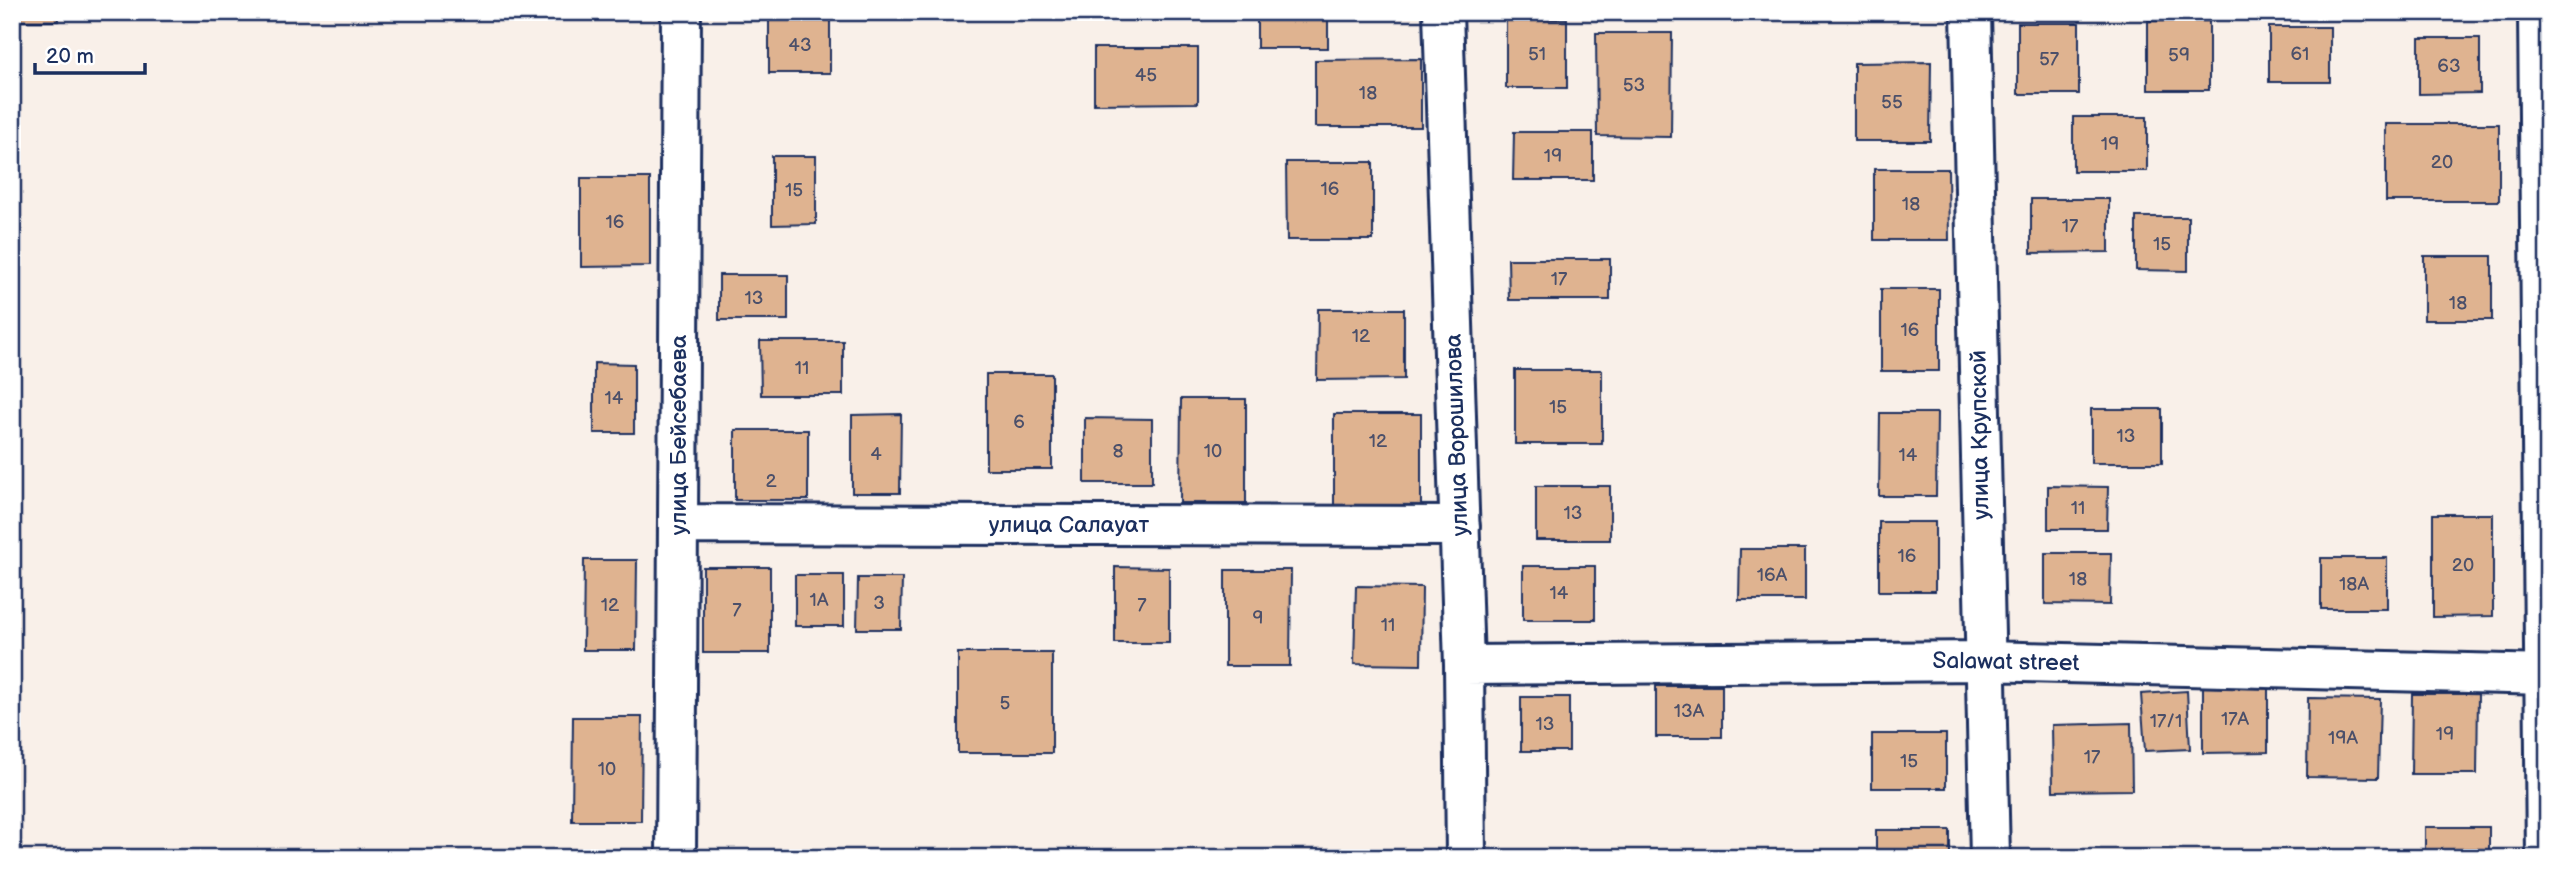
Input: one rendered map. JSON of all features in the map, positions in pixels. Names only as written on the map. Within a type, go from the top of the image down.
[{"type":"street","name":"улица Бейсебаева","points":[[676,858],[681,12]]},
{"type":"street","name":"улица Ворошилова","points":[[1443,12],[1464,666],[1466,858]]},
{"type":"street","name":"улица Крупской","points":[[1971,12],[1990,858]]},
{"type":"street","points":[[2538,12],[2547,675],[2546,858]]},
{"type":"street","name":"улица Салауат","points":[[678,524],[1460,526]]},
{"type":"street","name":"Salawat street","points":[[1464,666],[1984,661],[2547,675]]},
{"type":"building","points":[[12,12],[58,12],[58,21],[12,21]]},
{"type":"building","points":[[1257,12],[1328,12],[1328,48],[1257,48]]},
{"type":"building","points":[[769,18],[830,18],[830,73],[769,73]]},
{"type":"building","points":[[1567,19],[1567,88],[1506,88],[1506,20]]},
{"type":"building","points":[[2148,21],[2209,21],[2209,90],[2148,90]]},
{"type":"building","points":[[2018,23],[2079,23],[2079,94],[2018,94]]},
{"type":"building","points":[[2269,27],[2330,27],[2330,82],[2269,82]]},
{"type":"building","points":[[1596,33],[1672,33],[1671,137],[1597,136]]},
{"type":"building","points":[[2419,38],[2480,38],[2480,93],[2419,94]]},
{"type":"building","points":[[1094,48],[1198,48],[1198,103],[1094,104]]},
{"type":"building","points":[[1421,59],[1421,127],[1315,127],[1315,60]]},
{"type":"building","points":[[1931,62],[1930,141],[1854,141],[1854,63]]},
{"type":"building","points":[[2073,117],[2147,117],[2147,171],[2073,171]]},
{"type":"building","points":[[2386,124],[2499,124],[2499,201],[2386,201]]},
{"type":"building","points":[[1514,132],[1593,132],[1593,180],[1513,180]]},
{"type":"building","points":[[772,156],[816,156],[816,224],[772,225]]},
{"type":"building","points":[[1286,162],[1373,162],[1373,240],[1287,240]]},
{"type":"building","points":[[1874,169],[1948,169],[1949,240],[1874,240]]},
{"type":"building","points":[[581,178],[650,178],[650,266],[581,267]]},
{"type":"building","points":[[2031,199],[2109,199],[2109,252],[2031,253]]},
{"type":"building","points":[[2136,217],[2188,217],[2188,271],[2136,270]]},
{"type":"building","points":[[2424,256],[2492,256],[2492,320],[2424,320]]},
{"type":"building","points":[[1508,259],[1610,259],[1610,300],[1509,300]]},
{"type":"building","points":[[719,275],[788,275],[788,320],[719,320]]},
{"type":"building","points":[[1881,289],[1939,289],[1939,371],[1881,371]]},
{"type":"building","points":[[1318,309],[1404,309],[1404,379],[1317,380]]},
{"type":"building","points":[[760,341],[843,341],[843,395],[761,395]]},
{"type":"building","points":[[594,363],[634,364],[634,433],[594,433]]},
{"type":"building","points":[[1515,370],[1602,370],[1602,444],[1515,444]]},
{"type":"building","points":[[986,374],[1052,374],[1052,469],[986,469]]},
{"type":"building","points":[[1181,399],[1246,399],[1246,503],[1180,503]]},
{"type":"building","points":[[2091,409],[2162,409],[2162,463],[2091,463]]},
{"type":"building","points":[[1880,413],[1937,413],[1936,496],[1879,496]]},
{"type":"building","points":[[901,414],[900,493],[852,493],[852,415]]},
{"type":"building","points":[[1334,414],[1421,414],[1421,506],[1334,506]]},
{"type":"building","points":[[1085,418],[1152,419],[1152,483],[1085,483]]},
{"type":"building","points":[[735,430],[808,430],[808,500],[735,500]]},
{"type":"building","points":[[1536,486],[1610,486],[1610,540],[1536,540]]},
{"type":"building","points":[[2048,486],[2108,487],[2107,529],[2048,529]]},
{"type":"building","points":[[2433,514],[2493,514],[2493,616],[2433,617]]},
{"type":"building","points":[[1879,522],[1935,522],[1935,591],[1879,591]]},
{"type":"building","points":[[1740,549],[1805,549],[1805,600],[1739,600]]},
{"type":"building","points":[[2045,553],[2111,553],[2110,605],[2045,604]]},
{"type":"building","points":[[2321,558],[2387,558],[2387,609],[2321,609]]},
{"type":"building","points":[[584,560],[637,560],[636,650],[583,650]]},
{"type":"building","points":[[1523,566],[1595,566],[1595,620],[1523,620]]},
{"type":"building","points":[[703,567],[770,567],[770,653],[703,653]]},
{"type":"building","points":[[1115,567],[1169,568],[1169,643],[1115,643]]},
{"type":"building","points":[[1225,570],[1291,570],[1290,666],[1225,666]]},
{"type":"building","points":[[795,575],[844,575],[844,626],[795,626]]},
{"type":"building","points":[[858,578],[902,578],[901,629],[857,629]]},
{"type":"building","points":[[1356,586],[1422,587],[1421,665],[1354,664]]},
{"type":"building","points":[[958,653],[1052,653],[1052,753],[958,753]]},
{"type":"building","points":[[1656,686],[1722,686],[1722,737],[1656,737]]},
{"type":"building","points":[[2203,686],[2268,686],[2268,752],[2203,753]]},
{"type":"building","points":[[2187,691],[2190,749],[2145,751],[2141,694]]},
{"type":"building","points":[[2412,694],[2478,694],[2477,774],[2411,774]]},
{"type":"building","points":[[1521,697],[1569,697],[1569,751],[1521,751]]},
{"type":"building","points":[[2308,698],[2380,699],[2378,778],[2307,777]]},
{"type":"building","points":[[573,717],[642,717],[641,821],[572,821]]},
{"type":"building","points":[[2131,723],[2132,790],[2053,791],[2052,725]]},
{"type":"building","points":[[1872,734],[1946,734],[1946,788],[1872,788]]},
{"type":"building","points":[[2425,827],[2489,827],[2489,858],[2425,858]]},
{"type":"building","points":[[1876,830],[1950,830],[1950,858],[1876,858]]}]
